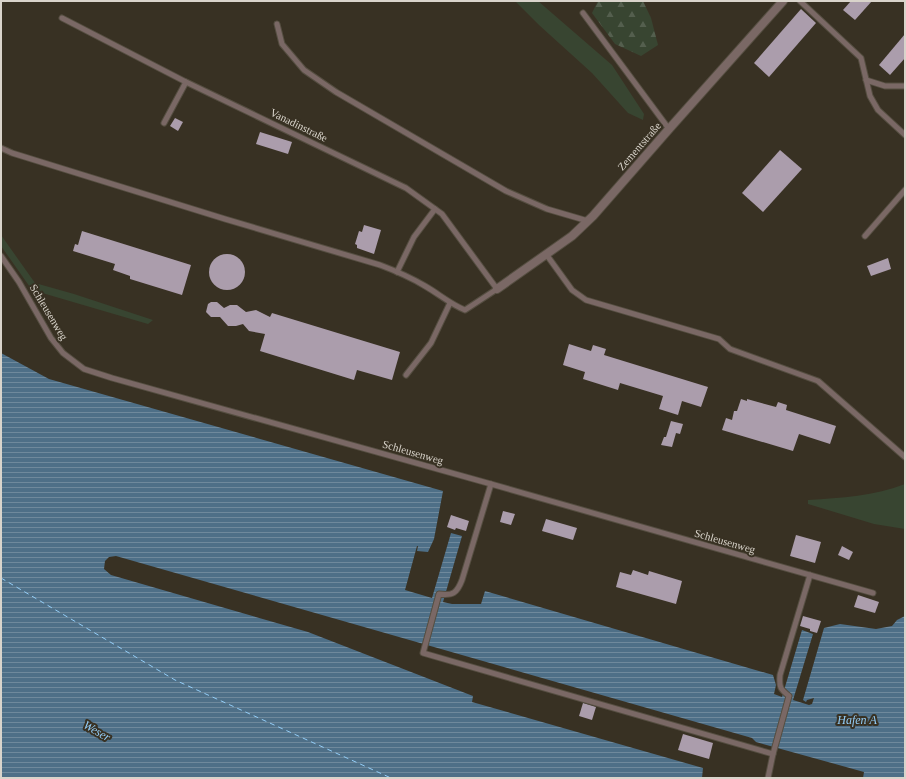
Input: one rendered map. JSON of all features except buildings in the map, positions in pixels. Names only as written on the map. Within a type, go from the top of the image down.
[{"type":"street","name":"Zementstraße","points":[[497,289],[572,236],[588,221],[784,1]]},
{"type":"lane","points":[[800,1],[861,58],[870,96],[878,110],[905,135]]},
{"type":"lane","points":[[583,13],[669,129]]},
{"type":"lane","name":"Vanadinstraße","points":[[62,18],[186,82],[406,188],[442,214],[497,289]]},
{"type":"lane","points":[[277,24],[282,44],[304,70],[336,92],[506,191],[547,209],[588,221]]},
{"type":"lane","points":[[866,80],[885,86],[905,86]]},
{"type":"lane","points":[[164,123],[186,82]]},
{"type":"lane","points":[[1,148],[27,158],[218,217],[380,265],[426,286],[465,310],[497,289]]},
{"type":"lane","points":[[865,236],[905,190]]},
{"type":"lane","points":[[397,272],[414,237],[435,209]]},
{"type":"lane","points":[[546,254],[572,290],[586,300],[719,339],[730,349],[818,382],[905,458]]},
{"type":"lane","name":"Schleusenweg","points":[[1,256],[19,282],[51,338],[62,353],[84,369],[127,383],[491,484],[873,593]]},
{"type":"lane","points":[[406,375],[431,343],[450,302]]},
{"type":"lane","points":[[491,484],[458,590],[452,594],[439,594],[423,653],[773,754]]},
{"type":"lane","points":[[768,778],[789,696],[783,692],[779,685],[780,675],[810,576]]},
{"type":"green space","points":[[515,1],[538,1],[612,65],[644,114],[643,120],[628,113],[592,73]]},
{"type":"green space","points":[[598,1],[643,1],[651,18],[658,45],[641,56],[615,44],[592,13]]},
{"type":"green space","points":[[1,235],[35,283],[153,320],[148,324],[32,290],[1,246]]},
{"type":"green space","points":[[905,484],[905,529],[874,524],[808,504],[808,500],[870,494]]},
{"type":"water","points":[[1,353],[49,379],[443,491],[434,539],[428,552],[417,551],[417,546],[405,590],[432,598],[451,533],[462,536],[443,602],[452,604],[481,604],[485,591],[773,675],[776,685],[774,694],[782,697],[802,630],[813,634],[793,700],[809,705],[812,704],[814,698],[807,700],[806,702],[803,700],[824,628],[840,624],[876,629],[892,626],[897,620],[905,616],[905,778],[863,778],[864,772],[756,742],[752,738],[116,556],[109,557],[105,561],[104,569],[111,575],[308,632],[473,696],[472,702],[703,768],[702,778],[1,778]]},
{"type":"ferry route","points":[[1,578],[175,680],[391,778]]},
{"type":"water label","name":"Hafen A","points":[[857,720]]},
{"type":"water label","name":"Weser","points":[[97,731]]}]
